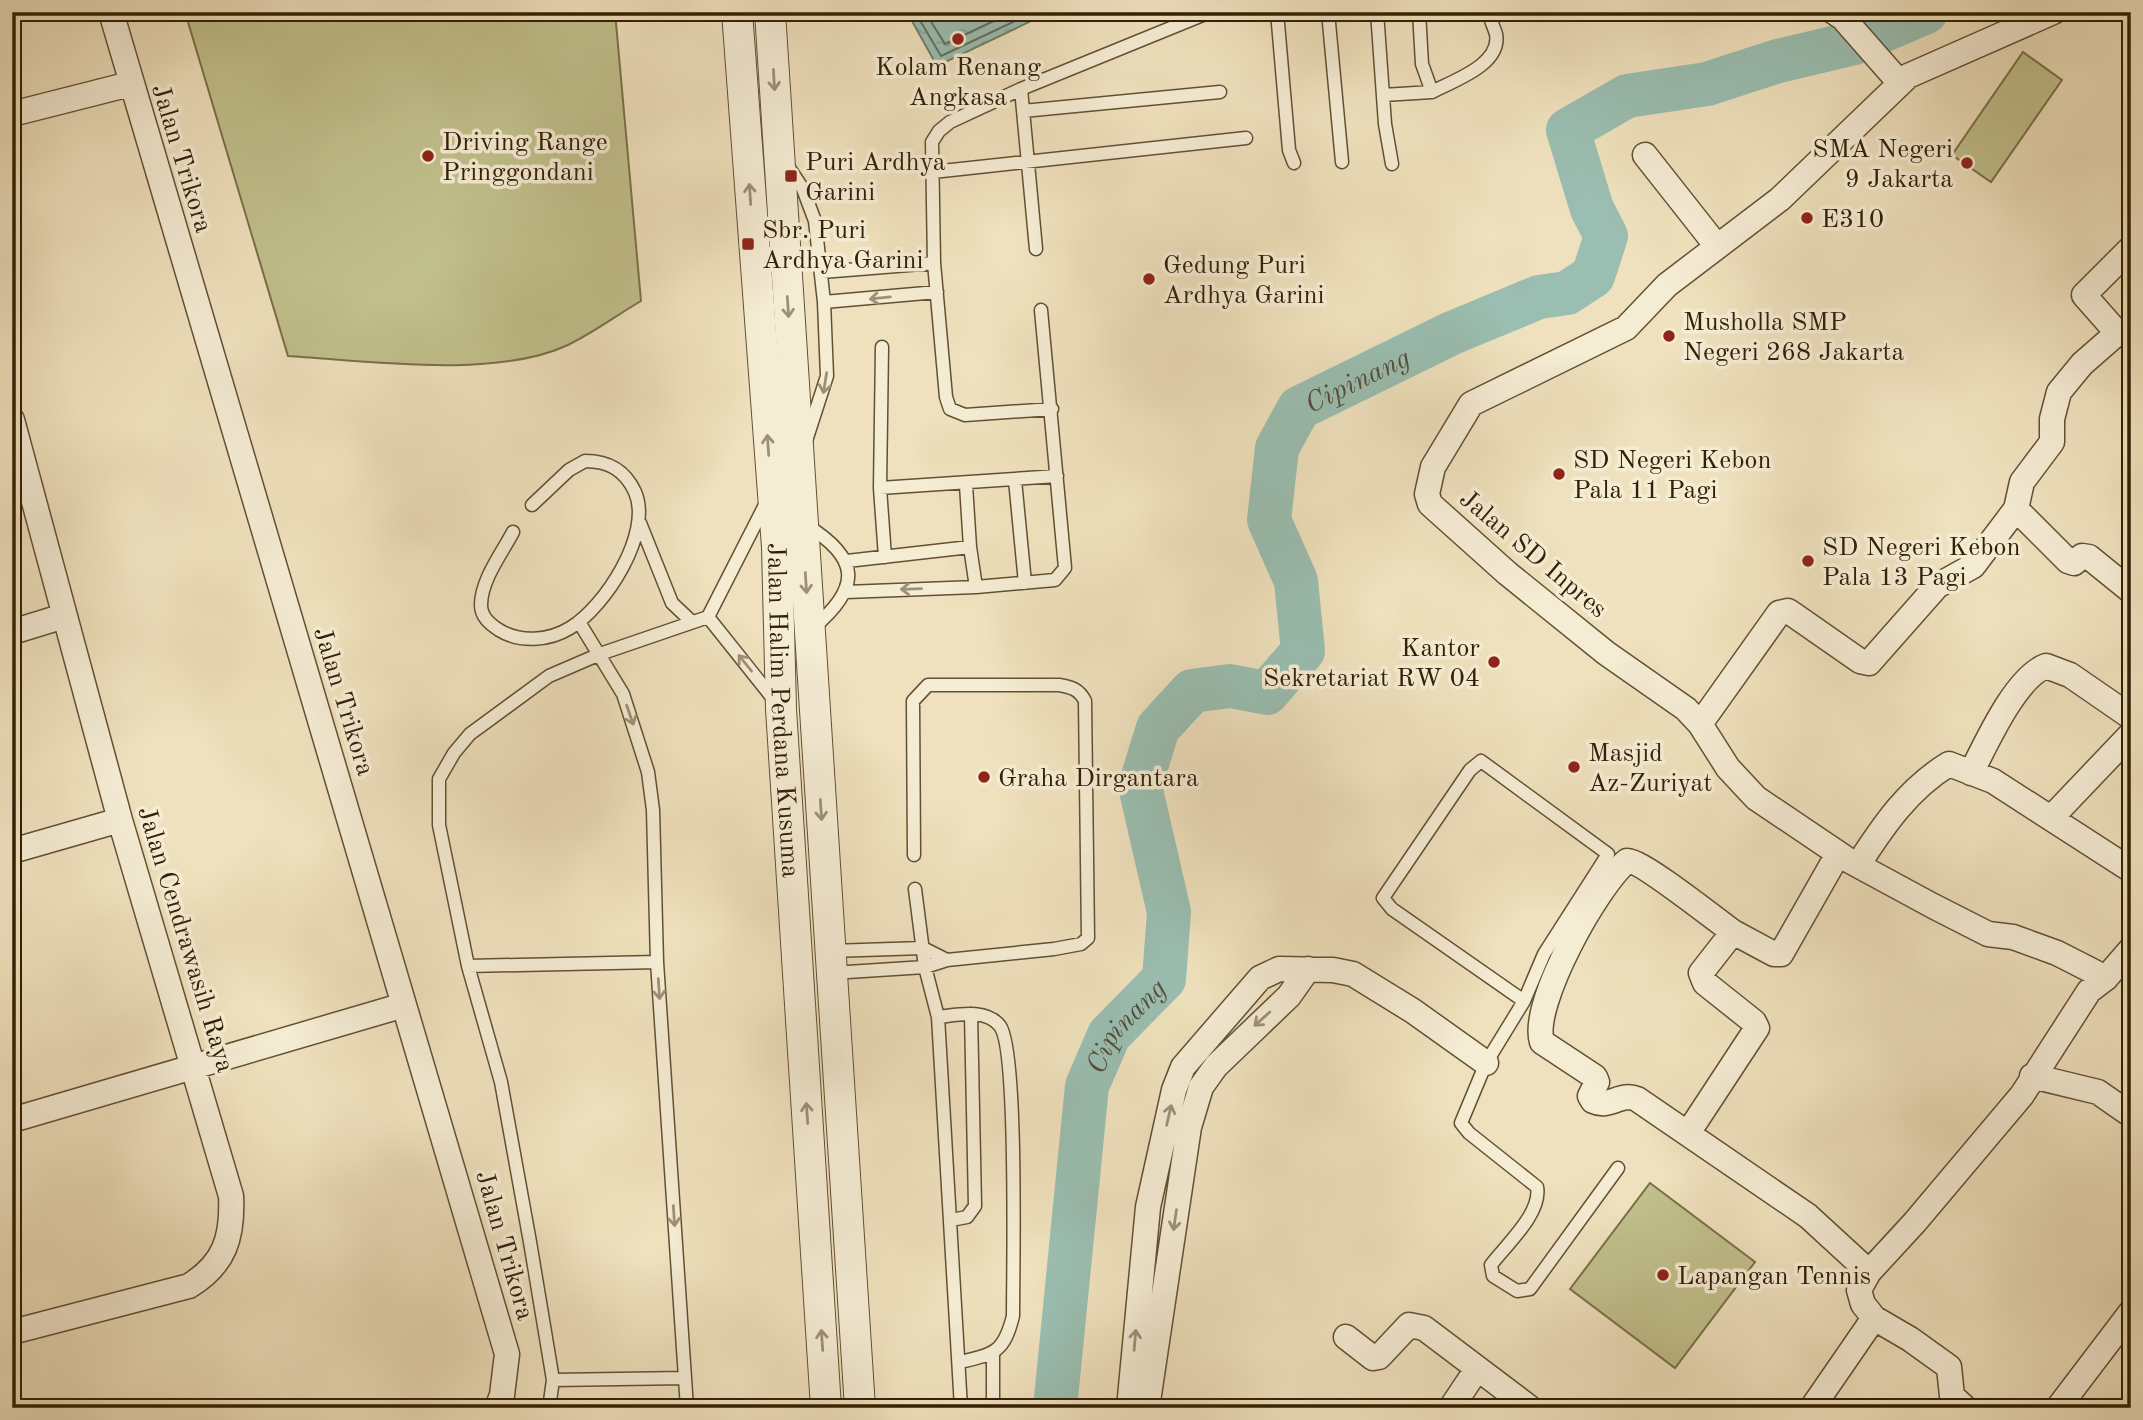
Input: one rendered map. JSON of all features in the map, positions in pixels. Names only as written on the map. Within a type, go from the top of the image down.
[{"type":"street","name":"Jalan Trikora","points":[[111,12],[130,84],[507,1354],[502,1395],[497,1408]]},
{"type":"street","name":"Jalan Halim Perdana Kusuma","points":[[737,12],[777,547],[781,709],[826,1408]]},
{"type":"street","name":"Jalan Halim Perdana Kusuma","points":[[770,12],[860,1408]]},
{"type":"street","name":"Jalan SD Inpres","points":[[2053,12],[1895,78],[1780,199],[1667,285],[1626,328],[1471,404],[1433,467],[1427,494],[1430,503],[1507,573],[1606,653],[1668,695],[1700,724],[1728,768],[1756,798],[1848,860],[1988,934],[2013,937],[2057,953],[2106,978]]},
{"type":"street","points":[[1840,18],[1895,78]]},
{"type":"street","points":[[12,114],[130,84]]},
{"type":"street","points":[[1645,155],[1716,246]]},
{"type":"street","points":[[1700,724],[1779,613],[1788,611],[1860,661],[1869,663],[1937,586],[1973,566],[2016,509],[2022,482],[2052,442],[2052,419],[2059,393],[2082,364],[2114,336],[2113,328],[2084,295],[2131,248]]},
{"type":"street","name":"Jalan Cendrawasih Raya","points":[[12,419],[120,820],[231,1196],[232,1218],[221,1257],[211,1271],[189,1286],[12,1332]]},
{"type":"street","points":[[2016,509],[2068,561],[2074,563],[2086,556],[2131,591]]},
{"type":"street","points":[[12,632],[64,616]]},
{"type":"street","points":[[1971,773],[2017,693],[2036,669],[2046,666],[2070,675],[2131,717]]},
{"type":"street","points":[[2052,817],[2131,734]]},
{"type":"street","points":[[1869,1272],[1808,1216],[1633,1097],[1625,1096],[1603,1105],[1590,1099],[1596,1079],[1542,1042],[1541,1013],[1565,954],[1608,886],[1627,861],[1635,861],[1654,872],[1665,884],[1733,932],[1774,954],[1781,954],[1848,860],[1934,773],[1949,764],[1993,781],[2131,870]]},
{"type":"street","points":[[12,851],[120,820]]},
{"type":"street","points":[[1688,1133],[1758,1028],[1705,983],[1701,976],[1733,932]]},
{"type":"street","points":[[1965,1408],[1952,1396],[1949,1367],[1910,1339],[1874,1318],[1863,1304],[1859,1290],[1869,1272],[2005,1116],[2089,991],[2106,978],[2131,949]]},
{"type":"street","points":[[1129,1408],[1148,1207],[1179,1078],[1184,1067],[1213,1030],[1260,978],[1279,969],[1353,974],[1413,1011],[1486,1063]]},
{"type":"street","points":[[1147,1408],[1189,1126],[1201,1087],[1252,1028],[1289,996],[1308,969]]},
{"type":"street","points":[[12,1120],[404,1005]]},
{"type":"street","points":[[2032,1076],[2098,1092],[2131,1115]]},
{"type":"street","points":[[2059,1408],[2131,1312]]},
{"type":"street","points":[[1812,1408],[1874,1318]]},
{"type":"street","points":[[1346,1337],[1373,1358],[1379,1357],[1409,1325],[1424,1328],[1530,1408]]},
{"type":"street","points":[[1451,1408],[1477,1368]]},
{"type":"lane","points":[[1052,409],[965,415],[950,408],[946,397],[934,263],[932,142],[944,126],[1021,89],[1210,12]]},
{"type":"lane","points":[[1276,12],[1293,163]]},
{"type":"lane","points":[[1328,12],[1342,162]]},
{"type":"lane","points":[[1377,12],[1383,95],[1392,164]]},
{"type":"lane","points":[[1419,12],[1422,64],[1432,92]]},
{"type":"lane","points":[[1383,95],[1432,92],[1475,71],[1492,50],[1497,36],[1489,12]]},
{"type":"lane","points":[[1021,89],[1037,249]]},
{"type":"lane","points":[[1024,111],[1220,92]]},
{"type":"lane","points":[[933,172],[1027,159],[1246,138]]},
{"type":"lane","points":[[779,153],[808,202],[815,221],[824,302],[827,376],[812,427],[798,457]]},
{"type":"lane","points":[[821,272],[934,263]]},
{"type":"lane","points":[[824,302],[937,292]]},
{"type":"lane","points":[[846,592],[976,587],[1055,580],[1065,568],[1041,310]]},
{"type":"lane","points":[[882,347],[880,488],[885,556]]},
{"type":"lane","points":[[532,505],[569,470],[585,461],[616,467],[626,476],[638,498],[640,523],[672,603],[692,622]]},
{"type":"lane","points":[[880,488],[967,485],[1057,476]]},
{"type":"lane","points":[[1015,480],[1025,583]]},
{"type":"lane","points":[[967,485],[970,547],[976,587]]},
{"type":"lane","points":[[549,1408],[553,1380],[501,1082],[468,967],[439,825],[439,779],[454,753],[481,725],[550,676],[600,654],[708,617],[771,492]]},
{"type":"lane","points":[[513,532],[483,596],[481,606],[489,622],[506,634],[535,639],[552,636],[579,622],[626,560],[640,523]]},
{"type":"lane","points":[[803,524],[828,540],[847,561],[849,576],[846,592],[838,605],[810,631]]},
{"type":"lane","points":[[847,561],[970,547]]},
{"type":"lane","points":[[708,617],[781,709]]},
{"type":"lane","points":[[579,622],[623,694],[648,772],[653,810],[657,962],[687,1408]]},
{"type":"lane","points":[[831,962],[925,967],[947,960],[1054,949],[1081,944],[1088,938],[1085,701],[1082,695],[1073,687],[1059,685],[928,684],[921,690],[912,701],[914,855]]},
{"type":"lane","points":[[1524,1001],[1392,909],[1383,898],[1470,770],[1481,761],[1608,854],[1544,954],[1524,1001],[1486,1063],[1461,1122],[1469,1133],[1537,1187],[1539,1196],[1532,1211],[1491,1265],[1493,1276],[1517,1291],[1530,1289],[1618,1168]]},
{"type":"lane","points":[[915,889],[925,967],[938,1017],[961,1408]]},
{"type":"lane","points":[[831,962],[923,948],[947,960]]},
{"type":"lane","points":[[468,967],[657,962]]},
{"type":"lane","points":[[938,1017],[971,1014],[992,1019],[999,1025],[1005,1035],[1011,1084],[1013,1316],[1007,1338],[993,1354],[960,1362]]},
{"type":"lane","points":[[951,1220],[967,1217],[975,1206],[971,1014]]},
{"type":"lane","points":[[993,1354],[993,1408]]},
{"type":"lane","points":[[553,1380],[685,1378]]},
{"type":"shaded area","name":"Driving Range Pringgondani","points":[[185,12],[615,12],[641,301],[568,345],[505,362],[469,365],[392,364],[288,356]]},
{"type":"shaded area","points":[[2023,52],[2062,80],[1991,182],[1952,155]]},
{"type":"shaded area","name":"Lapangan Tennis","points":[[1650,1183],[1755,1262],[1675,1368],[1570,1289]]},
{"type":"water","name":"Kolam Renang Angkasa","points":[[907,12],[1050,12],[937,66]]},
{"type":"waterway","name":"Cipinang","points":[[1055,1408],[1087,1086],[1109,1035],[1164,979],[1169,912],[1140,786],[1158,728],[1192,691],[1230,686],[1267,693],[1303,651],[1296,581],[1269,520],[1277,448],[1299,408],[1452,333],[1539,297],[1567,293],[1593,276],[1606,236],[1592,209],[1568,130],[1627,96],[1707,84],[1778,61],[1854,43],[1926,12]]},
{"type":"place","name":"Kolam Renang Angkasa","points":[[958,39]]},
{"type":"place","name":"Driving Range Pringgondani","points":[[428,156]]},
{"type":"place","name":"SMA Negeri 9 Jakarta","points":[[1967,163]]},
{"type":"place","name":"Puri Ardhya Garini","points":[[791,176]]},
{"type":"place","name":"E310","points":[[1807,218]]},
{"type":"place","name":"Sbr. Puri Ardhya Garini","points":[[748,244]]},
{"type":"place","name":"Gedung Puri Ardhya Garini","points":[[1149,279]]},
{"type":"place","name":"Musholla SMP Negeri 268 Jakarta","points":[[1669,336]]},
{"type":"place","name":"SD Negeri Kebon Pala 11 Pagi","points":[[1559,474]]},
{"type":"place","name":"SD Negeri Kebon Pala 13 Pagi","points":[[1808,561]]},
{"type":"place","name":"Kantor Sekretariat RW 04","points":[[1494,662]]},
{"type":"place","name":"Masjid Az-Zuriyat","points":[[1574,767]]},
{"type":"place","name":"Graha Dirgantara","points":[[984,777]]},
{"type":"place","name":"Lapangan Tennis","points":[[1663,1275]]}]
